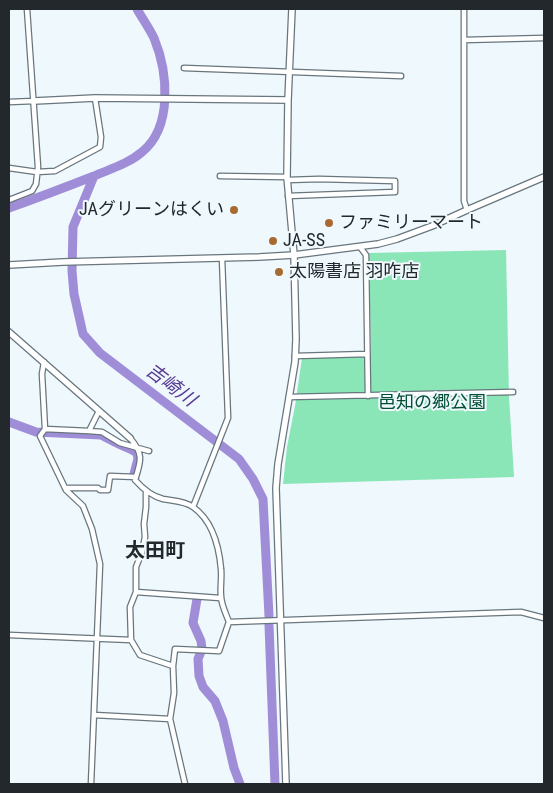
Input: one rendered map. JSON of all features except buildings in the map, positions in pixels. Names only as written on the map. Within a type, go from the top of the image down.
[{"type":"street","points":[[9,200],[32,191],[36,184],[38,168],[27,9]]},
{"type":"street","points":[[286,784],[276,488],[296,339],[294,255],[288,196],[288,100],[292,9]]},
{"type":"street","points":[[464,9],[464,201],[467,210]]},
{"type":"street","points":[[464,40],[544,38]]},
{"type":"street","points":[[184,68],[401,76]]},
{"type":"street","points":[[9,168],[37,172],[55,171],[100,148],[101,138],[95,98]]},
{"type":"street","points":[[9,102],[95,98],[288,100]]},
{"type":"street","points":[[220,176],[395,181],[395,192],[288,196]]},
{"type":"street","points":[[9,265],[294,255],[360,247],[397,240],[544,177]]},
{"type":"street","points":[[360,247],[366,255],[368,396]]},
{"type":"street","points":[[193,507],[228,418],[222,258]]},
{"type":"street","points":[[9,332],[137,446],[141,456],[135,480],[146,492],[161,499],[185,503],[193,507],[208,521],[212,529],[221,570],[220,598],[229,622],[219,652],[174,650],[174,693],[170,719],[186,784]]},
{"type":"street","points":[[295,356],[367,354]]},
{"type":"street","points":[[44,362],[42,374],[43,431],[40,436],[66,488],[83,506],[92,529],[100,564],[91,784]]},
{"type":"street","points":[[289,397],[513,392]]},
{"type":"street","points":[[89,431],[99,411]]},
{"type":"street","points":[[43,431],[102,432],[120,443],[149,451]]},
{"type":"street","points":[[66,488],[98,488],[100,490],[108,490],[110,476],[136,478]]},
{"type":"street","points":[[146,492],[145,537],[136,567],[136,592],[130,607],[131,640],[140,655],[173,666]]},
{"type":"street","points":[[136,592],[220,598]]},
{"type":"street","points":[[229,622],[521,612],[544,618]]},
{"type":"street","points":[[9,635],[131,640]]},
{"type":"street","points":[[94,715],[170,719]]},
{"type":"green space","name":"邑知の郷公園","points":[[506,250],[509,397],[514,477],[283,484],[287,447],[302,358],[371,355],[369,253]]},
{"type":"waterway","name":"吉崎川","points":[[9,208],[125,163],[142,152],[152,141],[159,128],[163,114],[165,82],[154,38],[137,9]]},
{"type":"waterway","name":"吉崎川","points":[[94,176],[73,227],[72,271],[74,294],[83,334],[100,353],[239,459],[253,479],[263,499],[269,616]]},
{"type":"waterway","name":"吉崎川","points":[[9,422],[36,432],[101,435],[137,453],[138,459],[134,474]]},
{"type":"waterway","name":"吉崎川","points":[[197,599],[193,623],[201,641],[202,649],[198,659],[199,676],[203,687],[215,701],[223,721],[234,768],[240,784]]},
{"type":"waterway","name":"吉崎川","points":[[269,625],[275,784]]},
{"type":"place","name":"JAグリーンはくい","points":[[234,210]]},
{"type":"place","name":"ファミリーマート","points":[[329,223]]},
{"type":"place","name":"JA-SS","points":[[273,241]]},
{"type":"place","name":"太陽書店 羽咋店","points":[[279,272]]},
{"type":"district","name":"太田町","points":[[155,552]]}]
